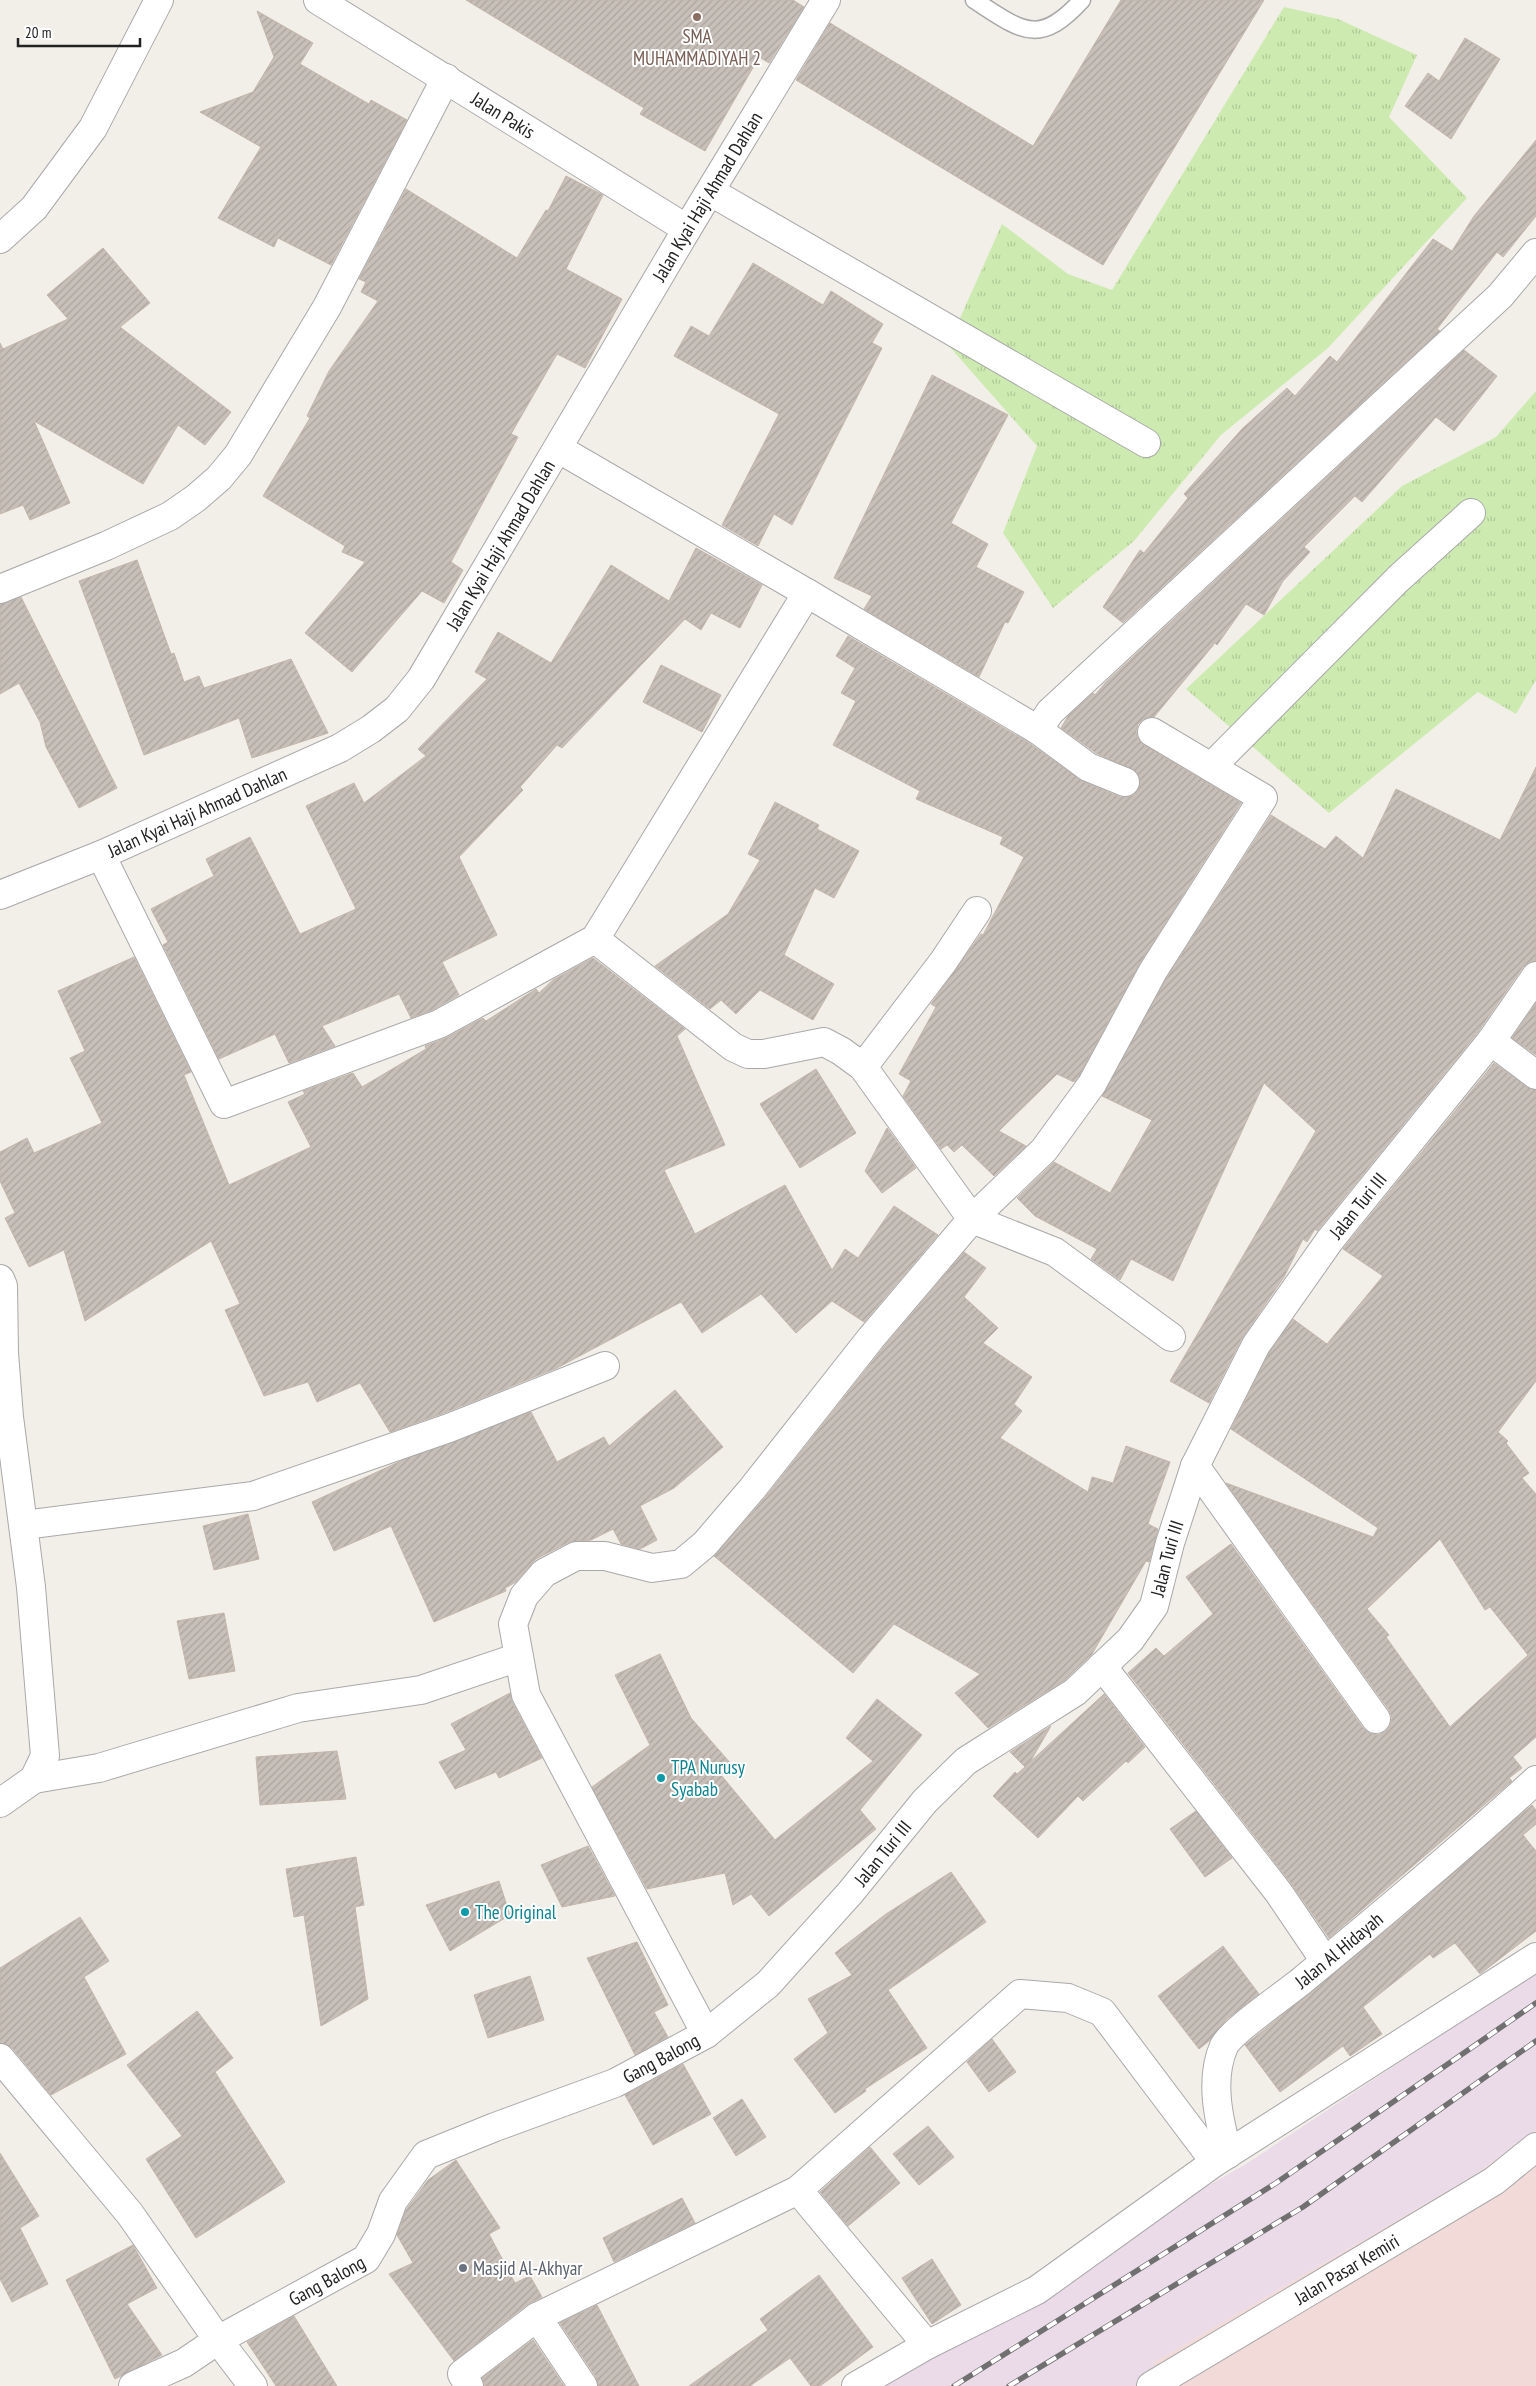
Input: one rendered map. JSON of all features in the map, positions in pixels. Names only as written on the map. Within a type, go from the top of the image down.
[{"type":"street","points":[[0,239],[34,208],[92,128],[159,0]]},
{"type":"street","name":"Jalan Pakis","points":[[318,0],[687,229]]},
{"type":"street","name":"Jalan Kyai Haji Ahmad Dahlan","points":[[0,894],[100,855],[340,748],[371,729],[397,709],[421,679],[559,449],[687,229],[826,0]]},
{"type":"street","points":[[0,589],[106,546],[170,516],[196,498],[219,478],[238,455],[327,307],[446,78]]},
{"type":"street","points":[[711,192],[1146,443]]},
{"type":"street","points":[[1038,730],[1050,712],[1500,296],[1536,253]]},
{"type":"street","points":[[559,449],[1038,730],[1088,767],[1125,782]]},
{"type":"street","points":[[1211,767],[1398,580],[1471,513]]},
{"type":"street","points":[[100,855],[224,1104],[439,1024],[595,939],[807,593]]},
{"type":"street","points":[[972,1219],[1044,1150],[1092,1084],[1153,971],[1263,798],[1152,732]]},
{"type":"street","points":[[863,1067],[943,962],[977,910]]},
{"type":"street","points":[[595,939],[733,1047],[748,1054],[764,1054],[824,1042],[841,1051],[863,1067],[972,1219],[1055,1252],[1171,1337]]},
{"type":"street","name":"Jalan Turi III","points":[[706,2034],[768,1984],[850,1893],[925,1801],[966,1761],[1075,1692],[1130,1640],[1154,1606],[1170,1543],[1195,1466],[1256,1345],[1330,1240],[1491,1041],[1536,976]]},
{"type":"street","points":[[1491,1041],[1536,1075]]},
{"type":"street","name":"Gang Balong","points":[[218,2340],[366,2260],[381,2234],[393,2201],[426,2155],[495,2126],[615,2083],[706,2034],[526,1695],[513,1624],[524,1596],[544,1573],[576,1556],[605,1556],[652,1568],[681,1564],[705,1544],[752,1489],[871,1338],[972,1219]]},
{"type":"street","points":[[0,1279],[3,1286],[5,1429],[24,1525],[45,1756],[34,1779]]},
{"type":"street","points":[[24,1525],[253,1496],[449,1428],[605,1366]]},
{"type":"street","points":[[1195,1466],[1376,1719]]},
{"type":"street","points":[[0,1803],[34,1779],[99,1768],[298,1708],[421,1690],[519,1657]]},
{"type":"street","points":[[1102,1666],[1279,1893],[1325,1961]]},
{"type":"street","name":"Jalan Al Hidayah","points":[[1221,2158],[1218,2119],[1218,2068],[1225,2044],[1250,2021],[1468,1842],[1536,1780]]},
{"type":"street","points":[[856,2386],[927,2344],[1037,2290],[1221,2158],[1536,1957]]},
{"type":"street","points":[[469,2386],[462,2374],[537,2317],[798,2190],[1020,1994],[1068,1998],[1102,2012],[1221,2158]]},
{"type":"street","points":[[0,2058],[130,2214],[218,2340],[253,2386]]},
{"type":"street","name":"Jalan Pasar Kemiri","points":[[1151,2386],[1494,2180],[1536,2147]]},
{"type":"street","points":[[798,2190],[927,2344]]},
{"type":"street","points":[[537,2317],[582,2386]]},
{"type":"street","points":[[133,2386],[184,2362],[218,2340]]},
{"type":"lane","points":[[974,0],[1010,24],[1029,30],[1044,29],[1065,19],[1082,0]]},
{"type":"shaded area","points":[[1536,1972],[1536,2129],[1476,2174],[1153,2363],[1171,2386],[859,2386],[1246,2164]]},
{"type":"shaded area","points":[[1536,2129],[1536,2386],[1171,2386],[1153,2363],[1476,2174]]},
{"type":"green space","points":[[1284,7],[1338,19],[1417,55],[1389,117],[1467,198],[1328,348],[1221,435],[1134,541],[1053,608],[1003,533],[1037,446],[948,345],[1002,224],[1068,274],[1112,290]]},
{"type":"green space","points":[[1536,391],[1536,680],[1516,714],[1478,692],[1329,813],[1186,689],[1402,486],[1496,437]]},
{"type":"building","points":[[466,0],[793,0],[804,7],[769,63],[759,57],[705,151],[640,114],[644,108]]},
{"type":"building","points":[[1121,0],[1264,0],[1103,265],[796,80],[830,23],[1033,146]]},
{"type":"building","points":[[257,11],[313,43],[300,64],[369,104],[371,100],[407,120],[331,265],[278,238],[274,247],[218,218],[261,147],[200,112],[253,92],[274,57]]},
{"type":"building","points":[[1465,38],[1500,59],[1451,139],[1405,106],[1428,73],[1439,81]]},
{"type":"building","points":[[1536,140],[1536,216],[1503,257],[1497,252],[1437,329],[1440,331],[1123,623],[1103,607],[1140,550],[1144,553],[1188,498],[1184,494],[1242,429],[1287,388],[1295,396],[1330,356],[1337,362],[1433,239],[1452,251],[1474,216]]},
{"type":"building","points":[[566,176],[603,195],[566,269],[622,299],[585,368],[557,354],[511,434],[518,437],[451,562],[463,570],[444,603],[422,591],[352,672],[305,633],[365,562],[342,552],[345,546],[263,496],[310,418],[307,416],[329,371],[378,301],[361,292],[366,282],[359,279],[406,189],[517,258],[546,210],[548,211]]},
{"type":"building","points":[[103,248],[150,303],[120,327],[231,412],[205,445],[178,425],[143,484],[34,421],[70,503],[30,520],[23,505],[0,514],[0,343],[3,349],[68,319],[47,295]]},
{"type":"building","points":[[753,263],[823,305],[831,291],[883,324],[872,343],[882,348],[792,525],[774,514],[758,546],[722,525],[779,414],[674,356],[691,326],[709,336]]},
{"type":"building","points":[[1464,350],[1497,376],[1454,431],[1436,417],[1362,502],[1355,496],[1304,547],[1310,552],[1283,581],[1264,615],[1246,604],[1217,645],[1215,643],[1154,717],[1145,718],[1138,724],[1136,732],[1138,739],[1144,745],[1241,803],[1140,963],[1079,1076],[1074,1082],[1057,1074],[999,1131],[1026,1146],[994,1176],[962,1145],[954,1152],[947,1145],[941,1149],[903,1096],[911,1081],[899,1074],[936,1007],[931,1004],[981,934],[983,935],[1024,857],[1000,844],[1003,837],[916,799],[920,791],[833,745],[856,701],[841,693],[855,668],[836,656],[848,636],[1029,743],[1082,781],[1120,797],[1134,795],[1139,788],[1140,780],[1137,772],[1096,753],[1061,728],[1068,716],[1093,693],[1095,695],[1106,682]]},
{"type":"building","points":[[932,375],[1008,415],[951,523],[988,544],[976,567],[1024,592],[1008,623],[1005,622],[979,677],[864,609],[872,596],[834,578]]},
{"type":"building","points":[[696,548],[762,585],[740,628],[711,613],[701,630],[685,619],[562,748],[557,745],[520,787],[523,790],[459,857],[497,935],[442,962],[459,995],[432,1010],[411,1018],[399,994],[322,1026],[335,1046],[289,1063],[275,1034],[219,1059],[163,945],[168,942],[151,909],[214,876],[206,859],[250,837],[300,934],[356,909],[306,806],[354,783],[364,803],[426,756],[418,749],[487,679],[475,672],[498,632],[551,663],[611,565],[669,601]]},
{"type":"building","points":[[137,560],[171,654],[174,653],[184,682],[199,676],[204,688],[291,659],[328,733],[252,758],[239,718],[144,755],[79,581]]},
{"type":"building","points":[[21,597],[117,788],[79,808],[46,747],[40,722],[19,683],[0,694],[0,604]]},
{"type":"building","points":[[661,665],[721,695],[702,732],[643,702]]},
{"type":"building","points":[[1536,767],[1536,961],[1529,962],[1523,967],[1478,1032],[1317,1231],[1315,1229],[1307,1242],[1303,1239],[1284,1277],[1242,1338],[1209,1403],[1170,1381],[1316,1131],[1264,1083],[1173,1281],[1131,1259],[1120,1280],[1091,1259],[1097,1249],[1035,1216],[1017,1198],[1054,1162],[1110,1193],[1152,1120],[1102,1096],[1166,979],[1271,815],[1325,849],[1336,836],[1363,858],[1396,789],[1500,840]]},
{"type":"building","points":[[775,802],[819,825],[817,829],[859,851],[834,898],[815,888],[784,955],[834,984],[813,1020],[760,990],[736,1014],[721,1000],[710,1009],[655,966],[728,914],[760,860],[748,854]]},
{"type":"building","points":[[134,957],[191,1072],[184,1075],[229,1185],[311,1147],[288,1102],[305,1094],[303,1091],[353,1073],[362,1087],[426,1049],[425,1046],[446,1038],[483,1018],[486,1021],[536,989],[539,993],[553,980],[593,958],[685,1029],[677,1036],[725,1145],[664,1170],[695,1234],[785,1185],[832,1270],[845,1249],[858,1258],[894,1206],[938,1235],[864,1322],[832,1301],[796,1333],[761,1294],[702,1333],[681,1302],[557,1368],[444,1413],[390,1432],[360,1383],[317,1402],[308,1382],[264,1396],[225,1310],[240,1304],[211,1241],[85,1321],[64,1250],[29,1267],[5,1218],[15,1213],[0,1181],[0,1152],[27,1138],[34,1153],[102,1123],[70,1058],[85,1051],[58,991]]},
{"type":"building","points":[[1536,1003],[1536,1055],[1512,1038]]},
{"type":"building","points":[[1494,1063],[1527,1087],[1536,1090],[1536,1381],[1498,1432],[1508,1441],[1506,1443],[1529,1473],[1522,1478],[1536,1494],[1536,1737],[1513,1757],[1522,1768],[1509,1778],[1512,1781],[1329,1938],[1291,1883],[1128,1673],[1156,1648],[1164,1656],[1213,1614],[1186,1577],[1231,1544],[1363,1728],[1369,1733],[1377,1735],[1385,1732],[1390,1726],[1392,1718],[1389,1710],[1226,1483],[1373,1537],[1378,1528],[1231,1429],[1269,1353],[1293,1319],[1327,1344],[1383,1276],[1343,1249]],"holes":[[[1440,1539],[1485,1610],[1490,1607],[1528,1655],[1450,1727],[1386,1637],[1389,1635],[1367,1609]]]},
{"type":"building","points":[[816,1069],[856,1133],[800,1168],[760,1104]]},
{"type":"building","points":[[887,1128],[916,1168],[882,1193],[865,1171]]},
{"type":"building","points":[[964,1252],[986,1268],[964,1297],[998,1328],[983,1343],[1032,1377],[1014,1404],[1022,1411],[1000,1438],[1088,1492],[1092,1477],[1113,1483],[1126,1446],[1170,1462],[1148,1524],[1158,1529],[1149,1562],[1146,1561],[1092,1654],[1065,1680],[988,1728],[955,1693],[980,1674],[894,1624],[853,1673],[714,1556],[764,1499],[883,1348]]},
{"type":"building","points":[[675,1390],[723,1447],[674,1488],[640,1506],[657,1540],[640,1549],[621,1544],[613,1529],[591,1540],[569,1542],[536,1559],[516,1582],[505,1588],[506,1591],[434,1622],[391,1526],[334,1551],[312,1502],[403,1460],[531,1412],[557,1462],[604,1437],[609,1446]]},
{"type":"building","points":[[248,1514],[259,1559],[214,1570],[203,1526]]},
{"type":"building","points":[[224,1613],[235,1671],[189,1679],[177,1621]]},
{"type":"building","points":[[660,1654],[691,1718],[732,1765],[721,1775],[775,1840],[873,1761],[846,1738],[877,1699],[922,1735],[860,1810],[876,1829],[769,1916],[751,1894],[733,1905],[725,1873],[647,1889],[592,1787],[650,1745],[615,1675]]},
{"type":"building","points":[[510,1693],[512,1702],[542,1758],[499,1778],[496,1772],[455,1789],[439,1762],[466,1750],[451,1724]]},
{"type":"building","points":[[1104,1694],[1145,1747],[1128,1763],[1126,1761],[1083,1801],[1078,1796],[1038,1838],[993,1796],[1015,1772],[1017,1774],[1025,1767],[1010,1752],[1051,1726],[1030,1762]]},
{"type":"building","points":[[337,1751],[346,1799],[260,1805],[256,1757]]},
{"type":"building","points":[[1532,1805],[1536,1810],[1536,1824],[1523,1835],[1536,1851],[1536,1931],[1480,1974],[1455,1943],[1433,1958],[1430,1954],[1363,2007],[1382,2034],[1350,2056],[1343,2046],[1280,2092],[1245,2045],[1403,1917]]},
{"type":"building","points":[[1196,1811],[1232,1858],[1205,1877],[1170,1829]]},
{"type":"building","points":[[588,1846],[615,1896],[562,1907],[541,1865]]},
{"type":"building","points":[[356,1857],[364,1905],[355,1907],[368,1999],[321,2026],[304,1915],[294,1917],[286,1869]]},
{"type":"building","points":[[951,1872],[986,1922],[888,1990],[927,2048],[865,2089],[866,2091],[835,2113],[794,2059],[828,2033],[808,1999],[852,1975],[835,1953],[886,1914]]},
{"type":"building","name":"The Original","points":[[499,1881],[510,1915],[450,1951],[426,1905]]},
{"type":"building","points":[[80,1917],[109,1961],[84,1977],[126,2054],[51,2095],[12,2048],[0,2043],[0,1968]]},
{"type":"building","points":[[637,1942],[668,2005],[654,2012],[668,2037],[635,2055],[587,1958]]},
{"type":"building","points":[[1223,1946],[1259,1994],[1227,2019],[1209,2041],[1199,2049],[1158,1996]]},
{"type":"building","points":[[530,1976],[544,2020],[488,2038],[474,1995]]},
{"type":"building","points":[[197,2011],[233,2058],[215,2072],[285,2182],[196,2238],[146,2159],[182,2136],[127,2065]]},
{"type":"building","points":[[992,2039],[1016,2072],[989,2092],[967,2062]]},
{"type":"building","points":[[683,2064],[711,2114],[653,2145],[625,2095]]},
{"type":"building","points":[[742,2099],[766,2137],[736,2156],[713,2118]]},
{"type":"building","points":[[928,2126],[954,2157],[919,2185],[893,2154]]},
{"type":"building","points":[[870,2147],[900,2183],[848,2226],[820,2192]]},
{"type":"building","points":[[0,2153],[39,2216],[20,2228],[48,2284],[12,2302],[0,2279]]},
{"type":"building","name":"Masjid Al-Akhyar","points":[[456,2160],[500,2228],[489,2234],[515,2283],[530,2276],[542,2297],[528,2304],[454,2361],[389,2274],[413,2263],[397,2235],[406,2210],[428,2180]]},
{"type":"building","points":[[682,2198],[695,2223],[614,2262],[603,2238]]},
{"type":"building","points":[[133,2245],[157,2288],[127,2304],[162,2355],[115,2379],[66,2280]]},
{"type":"building","points":[[932,2259],[961,2305],[932,2324],[902,2278]]},
{"type":"building","points":[[819,2275],[873,2347],[820,2386],[811,2386],[790,2358],[750,2386],[689,2386],[768,2330],[760,2319]]},
{"type":"building","points":[[597,2305],[639,2386],[598,2386],[596,2377],[560,2323]]},
{"type":"building","points":[[294,2316],[337,2386],[276,2386],[247,2342]]},
{"type":"building","points":[[533,2340],[564,2386],[485,2386],[482,2378]]},
{"type":"railway","points":[[954,2386],[1276,2183],[1536,2003]]},
{"type":"railway","points":[[1009,2386],[1303,2207],[1536,2041]]},
{"type":"place","name":"SMA MUHAMMADIYAH 2","points":[[697,17]]},
{"type":"place","name":"TPA Nurusy Syabab","points":[[661,1778]]},
{"type":"place","name":"The Original","points":[[465,1912]]},
{"type":"place","name":"Masjid Al-Akhyar","points":[[463,2268]]}]
